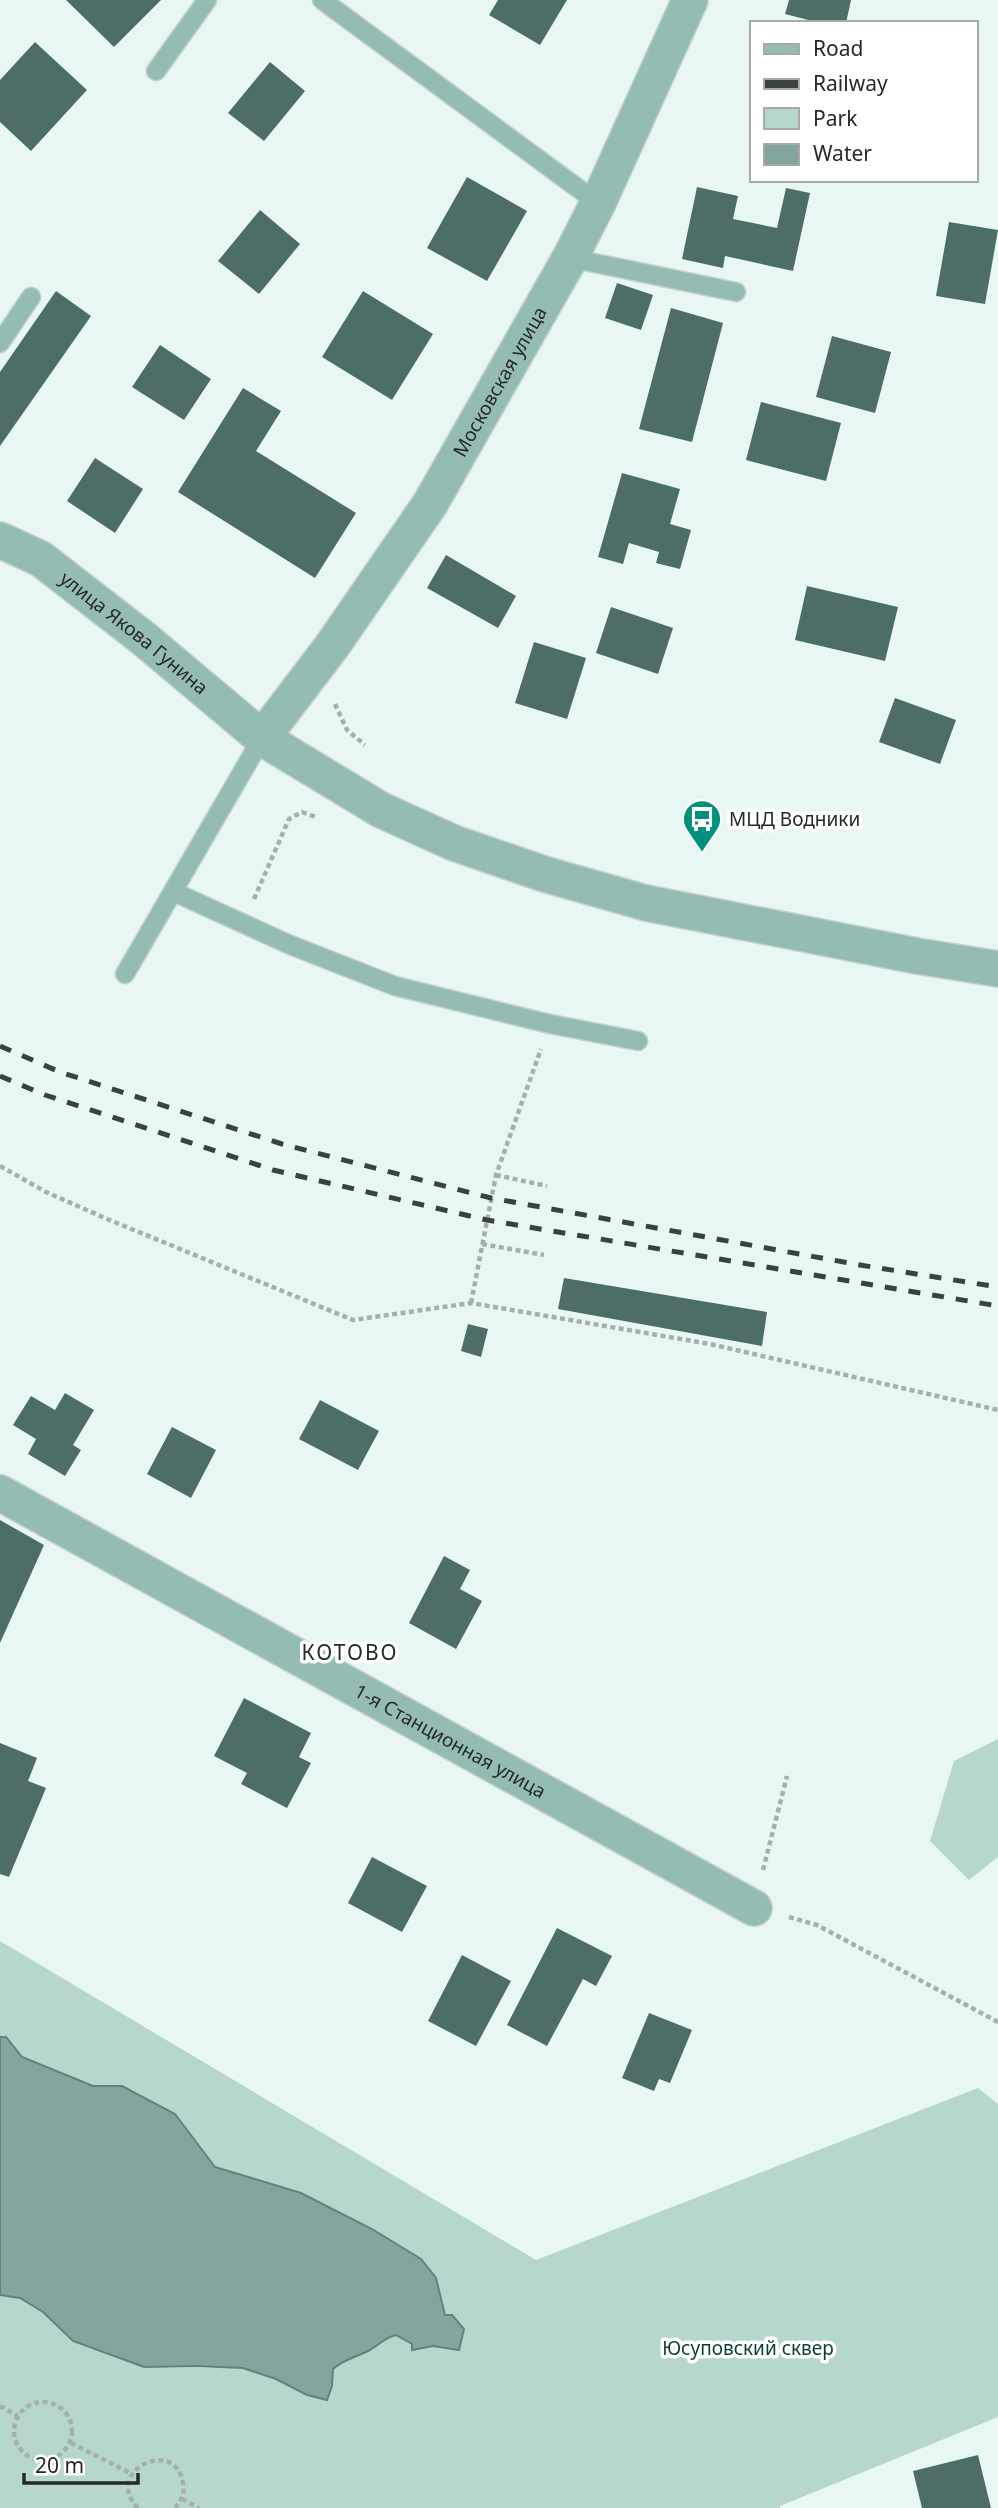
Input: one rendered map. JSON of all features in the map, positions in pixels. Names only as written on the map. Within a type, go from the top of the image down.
[{"type":"street","name":"Московская улица","points":[[262,737],[332,646],[430,504],[570,258],[598,203],[690,0]]},
{"type":"street","name":"улица Якова Гунина","points":[[0,540],[41,559],[143,638],[262,737],[381,810],[454,843],[646,903],[917,956],[996,962]]},
{"type":"street","name":"1-я Станционная улица","points":[[0,1493],[754,1908]]},
{"type":"lane","points":[[156,71],[207,0]]},
{"type":"lane","points":[[322,0],[598,203]]},
{"type":"lane","points":[[570,258],[736,292]]},
{"type":"lane","points":[[0,343],[31,297]]},
{"type":"lane","points":[[125,974],[262,737]]},
{"type":"lane","points":[[174,891],[288,944],[395,986],[550,1024],[638,1041]]},
{"type":"path","points":[[334,692],[335,705],[347,730],[365,745]]},
{"type":"path","points":[[244,922],[289,819],[302,812],[326,820]]},
{"type":"path","points":[[471,1303],[496,1175],[550,1024]]},
{"type":"path","points":[[0,1166],[70,1203],[353,1320],[471,1303],[710,1344],[998,1409]]},
{"type":"path","points":[[496,1175],[547,1186]]},
{"type":"path","points":[[482,1244],[544,1255]]},
{"type":"path","points":[[787,1776],[754,1908],[817,1925],[998,2022]]},
{"type":"path","points":[[41,2402],[51,2403],[62,2410],[69,2420],[71,2443],[53,2458],[43,2460],[30,2457],[21,2451],[14,2440],[18,2416],[27,2407],[41,2402]]},
{"type":"path","points":[[0,2406],[18,2416]]},
{"type":"path","points":[[71,2443],[132,2474]]},
{"type":"path","points":[[138,2508],[129,2491],[132,2474],[136,2468],[148,2461],[160,2460],[172,2464],[181,2474],[184,2487],[182,2499],[175,2508]]},
{"type":"path","points":[[182,2499],[199,2508]]},
{"type":"green space","points":[[998,1739],[998,1857],[969,1880],[930,1841],[954,1761]]},
{"type":"green space","name":"Юсуповский сквер","points":[[0,1941],[536,2260],[978,2088],[998,2104],[998,2417],[780,2508],[0,2508],[0,2295],[20,2298],[43,2312],[73,2341],[144,2367],[243,2368],[276,2379],[307,2395],[332,2386],[333,2369],[392,2336],[396,2335],[412,2344],[413,2350],[433,2346],[459,2350],[464,2329],[446,2315],[442,2300],[421,2259],[372,2229],[301,2193],[215,2167],[175,2114],[122,2086],[93,2086],[22,2057],[6,2037],[0,2037]]},
{"type":"water","points":[[0,2037],[6,2037],[22,2057],[93,2086],[122,2086],[175,2114],[215,2167],[301,2193],[372,2229],[421,2259],[436,2278],[445,2315],[452,2315],[464,2329],[459,2350],[433,2346],[412,2350],[412,2344],[396,2335],[392,2336],[333,2369],[332,2386],[327,2400],[307,2395],[276,2379],[243,2368],[144,2367],[73,2341],[43,2312],[20,2298],[0,2295]]},
{"type":"building","points":[[66,0],[161,0],[114,47]]},
{"type":"building","points":[[498,0],[567,0],[540,45],[489,15]]},
{"type":"building","points":[[789,0],[851,0],[846,21],[812,21],[785,14]]},
{"type":"building","points":[[35,42],[87,90],[31,151],[0,122],[0,80]]},
{"type":"building","points":[[270,62],[305,91],[264,141],[228,113]]},
{"type":"building","points":[[467,177],[527,211],[487,281],[427,248]]},
{"type":"building","points":[[697,187],[738,196],[733,219],[777,228],[786,188],[810,193],[793,271],[725,256],[723,268],[682,259]]},
{"type":"building","points":[[260,210],[300,244],[259,294],[218,261]]},
{"type":"building","points":[[949,222],[998,230],[985,304],[936,296]]},
{"type":"building","points":[[617,283],[653,295],[641,330],[605,318]]},
{"type":"building","points":[[56,291],[91,316],[0,446],[0,372]]},
{"type":"building","points":[[363,291],[433,334],[392,400],[322,357]]},
{"type":"building","points":[[671,308],[723,323],[692,442],[639,429]]},
{"type":"building","points":[[832,336],[891,352],[875,413],[816,397]]},
{"type":"building","points":[[160,345],[211,379],[184,420],[132,387]]},
{"type":"building","points":[[243,388],[281,411],[256,451],[356,513],[315,578],[178,492]]},
{"type":"building","points":[[761,402],[841,423],[826,481],[746,460]]},
{"type":"building","points":[[95,458],[143,489],[115,533],[67,501]]},
{"type":"building","points":[[622,473],[680,489],[670,524],[691,530],[680,569],[656,563],[659,552],[629,543],[623,564],[598,557]]},
{"type":"building","points":[[446,555],[516,596],[498,628],[427,588]]},
{"type":"building","points":[[807,586],[898,607],[885,661],[795,640]]},
{"type":"building","points":[[611,607],[673,628],[658,674],[596,653]]},
{"type":"building","points":[[534,642],[586,658],[567,719],[515,703]]},
{"type":"building","points":[[895,698],[956,720],[940,764],[879,742]]},
{"type":"building","points":[[564,1278],[767,1312],[762,1346],[558,1309]]},
{"type":"building","points":[[468,1324],[488,1329],[481,1357],[461,1351]]},
{"type":"building","points":[[65,1393],[94,1410],[73,1445],[81,1450],[65,1476],[28,1454],[36,1439],[13,1425],[31,1396],[55,1410]]},
{"type":"building","points":[[320,1400],[379,1431],[358,1470],[299,1439]]},
{"type":"building","points":[[172,1427],[216,1450],[191,1498],[147,1474]]},
{"type":"building","points":[[0,1520],[44,1545],[0,1643]]},
{"type":"building","points":[[444,1556],[470,1570],[460,1589],[482,1601],[456,1649],[409,1623]]},
{"type":"building","points":[[244,1698],[311,1733],[299,1757],[311,1763],[287,1808],[241,1784],[247,1773],[214,1756]]},
{"type":"building","points":[[0,1743],[37,1758],[28,1781],[46,1788],[9,1877],[0,1874]]},
{"type":"building","points":[[372,1857],[427,1886],[402,1932],[348,1903]]},
{"type":"building","points":[[557,1928],[612,1956],[596,1986],[583,1979],[547,2046],[507,2025]]},
{"type":"building","points":[[462,1955],[511,1981],[476,2046],[428,2021]]},
{"type":"building","points":[[649,2013],[692,2030],[670,2083],[659,2079],[654,2091],[622,2078]]},
{"type":"building","points":[[978,2455],[991,2508],[922,2508],[913,2471]]},
{"type":"railway","points":[[0,1046],[60,1072],[282,1144],[491,1198],[860,1265],[998,1287]]},
{"type":"railway","points":[[0,1076],[45,1095],[273,1170],[487,1220],[998,1306]]},
{"type":"place","name":"МЦД Водники","points":[[702,853]]},
{"type":"district","name":"КОТОВО","points":[[350,1652]]}]
